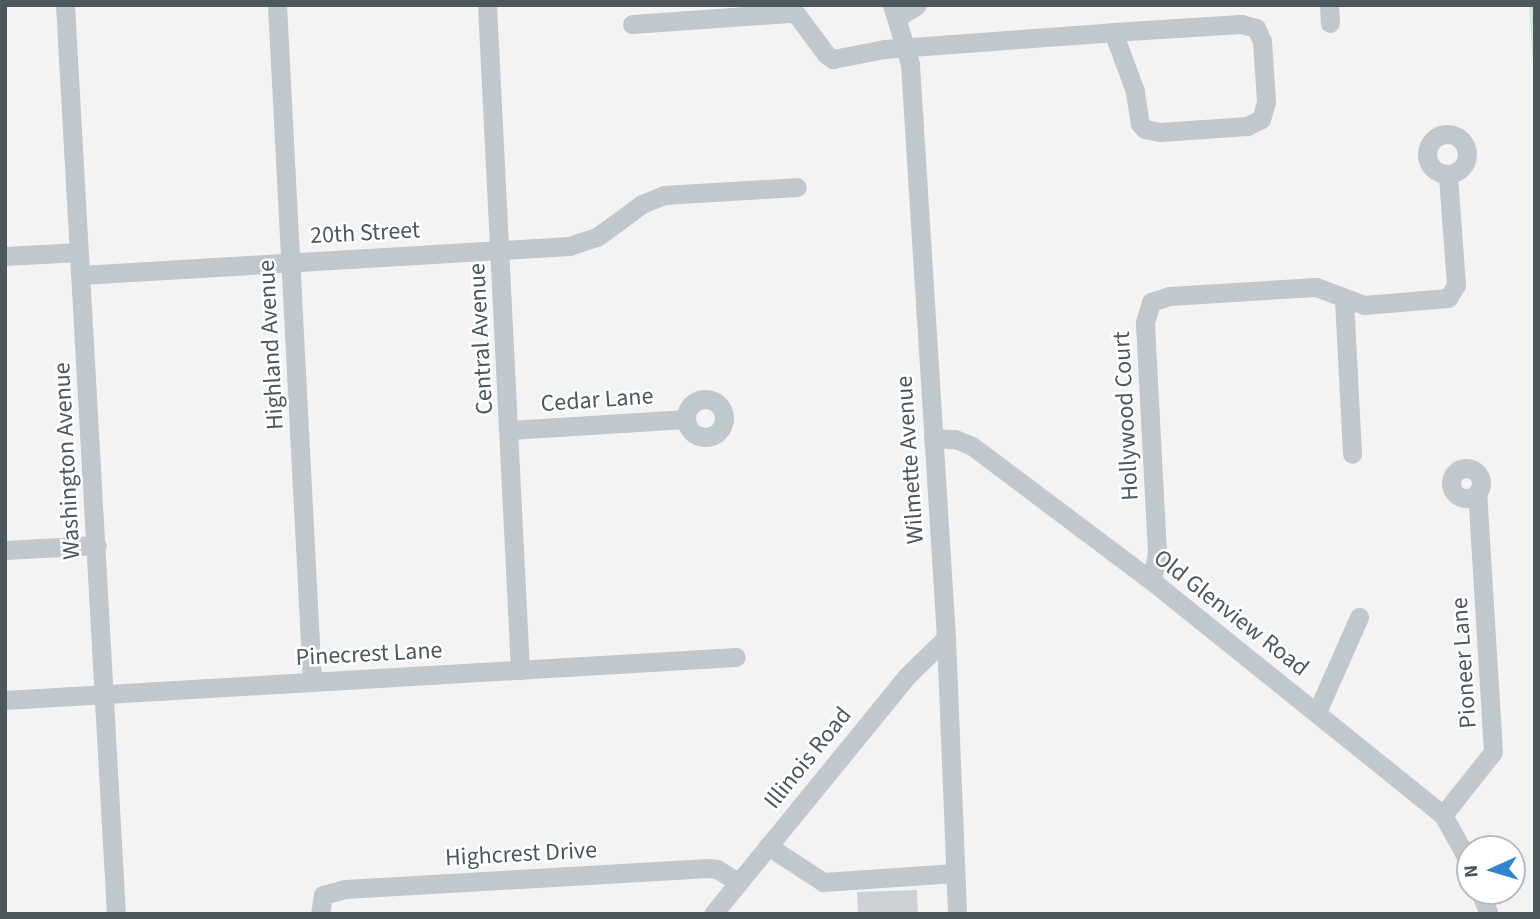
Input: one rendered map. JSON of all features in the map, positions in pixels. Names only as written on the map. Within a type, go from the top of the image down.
[{"type":"street","name":"Washington Avenue","points":[[65,5],[116,914]]},
{"type":"street","name":"Highland Avenue","points":[[277,5],[312,682]]},
{"type":"street","name":"Central Avenue","points":[[487,5],[520,670]]},
{"type":"street","points":[[895,11],[917,5]]},
{"type":"street","name":"Wilmette Avenue","points":[[895,11],[908,49],[946,638],[957,914]]},
{"type":"street","points":[[632,24],[790,13],[797,15],[833,60],[884,49],[960,45],[1004,37],[1241,24],[1256,28],[1262,41],[1265,111],[1255,124],[1247,126],[1160,132],[1145,129],[1138,117],[1135,91],[1113,32]]},
{"type":"street","name":"Hollywood Court","points":[[1152,581],[1157,554],[1145,322],[1152,302],[1169,296],[1315,288],[1329,291],[1343,300],[1373,305],[1439,300],[1454,293],[1457,285],[1448,175]]},
{"type":"street","name":"20th Street","points":[[80,275],[569,246],[597,237],[642,204],[664,195],[797,187]]},
{"type":"street","points":[[5,256],[79,252]]},
{"type":"street","points":[[1343,300],[1352,454]]},
{"type":"street","name":"Cedar Lane","points":[[510,430],[686,419]]},
{"type":"street","name":"Old Glenview Road","points":[[933,438],[955,439],[972,446],[1152,581],[1443,814],[1456,838]]},
{"type":"street","name":"Pioneer Lane","points":[[1443,814],[1493,751],[1477,492]]},
{"type":"street","points":[[5,550],[97,545]]},
{"type":"street","points":[[1317,712],[1359,617]]},
{"type":"street","name":"Illinois Road","points":[[713,914],[906,676],[946,638]]},
{"type":"street","name":"Pinecrest Lane","points":[[5,700],[736,657]]},
{"type":"street","points":[[768,846],[823,882],[955,873]]},
{"type":"street","name":"Highcrest Drive","points":[[320,914],[323,895],[345,889],[708,868],[717,869],[738,882]]},
{"type":"green space","points":[[1529,5],[1535,5],[1535,93]]},
{"type":"building","points":[[917,890],[918,914],[858,914],[857,892]]}]
